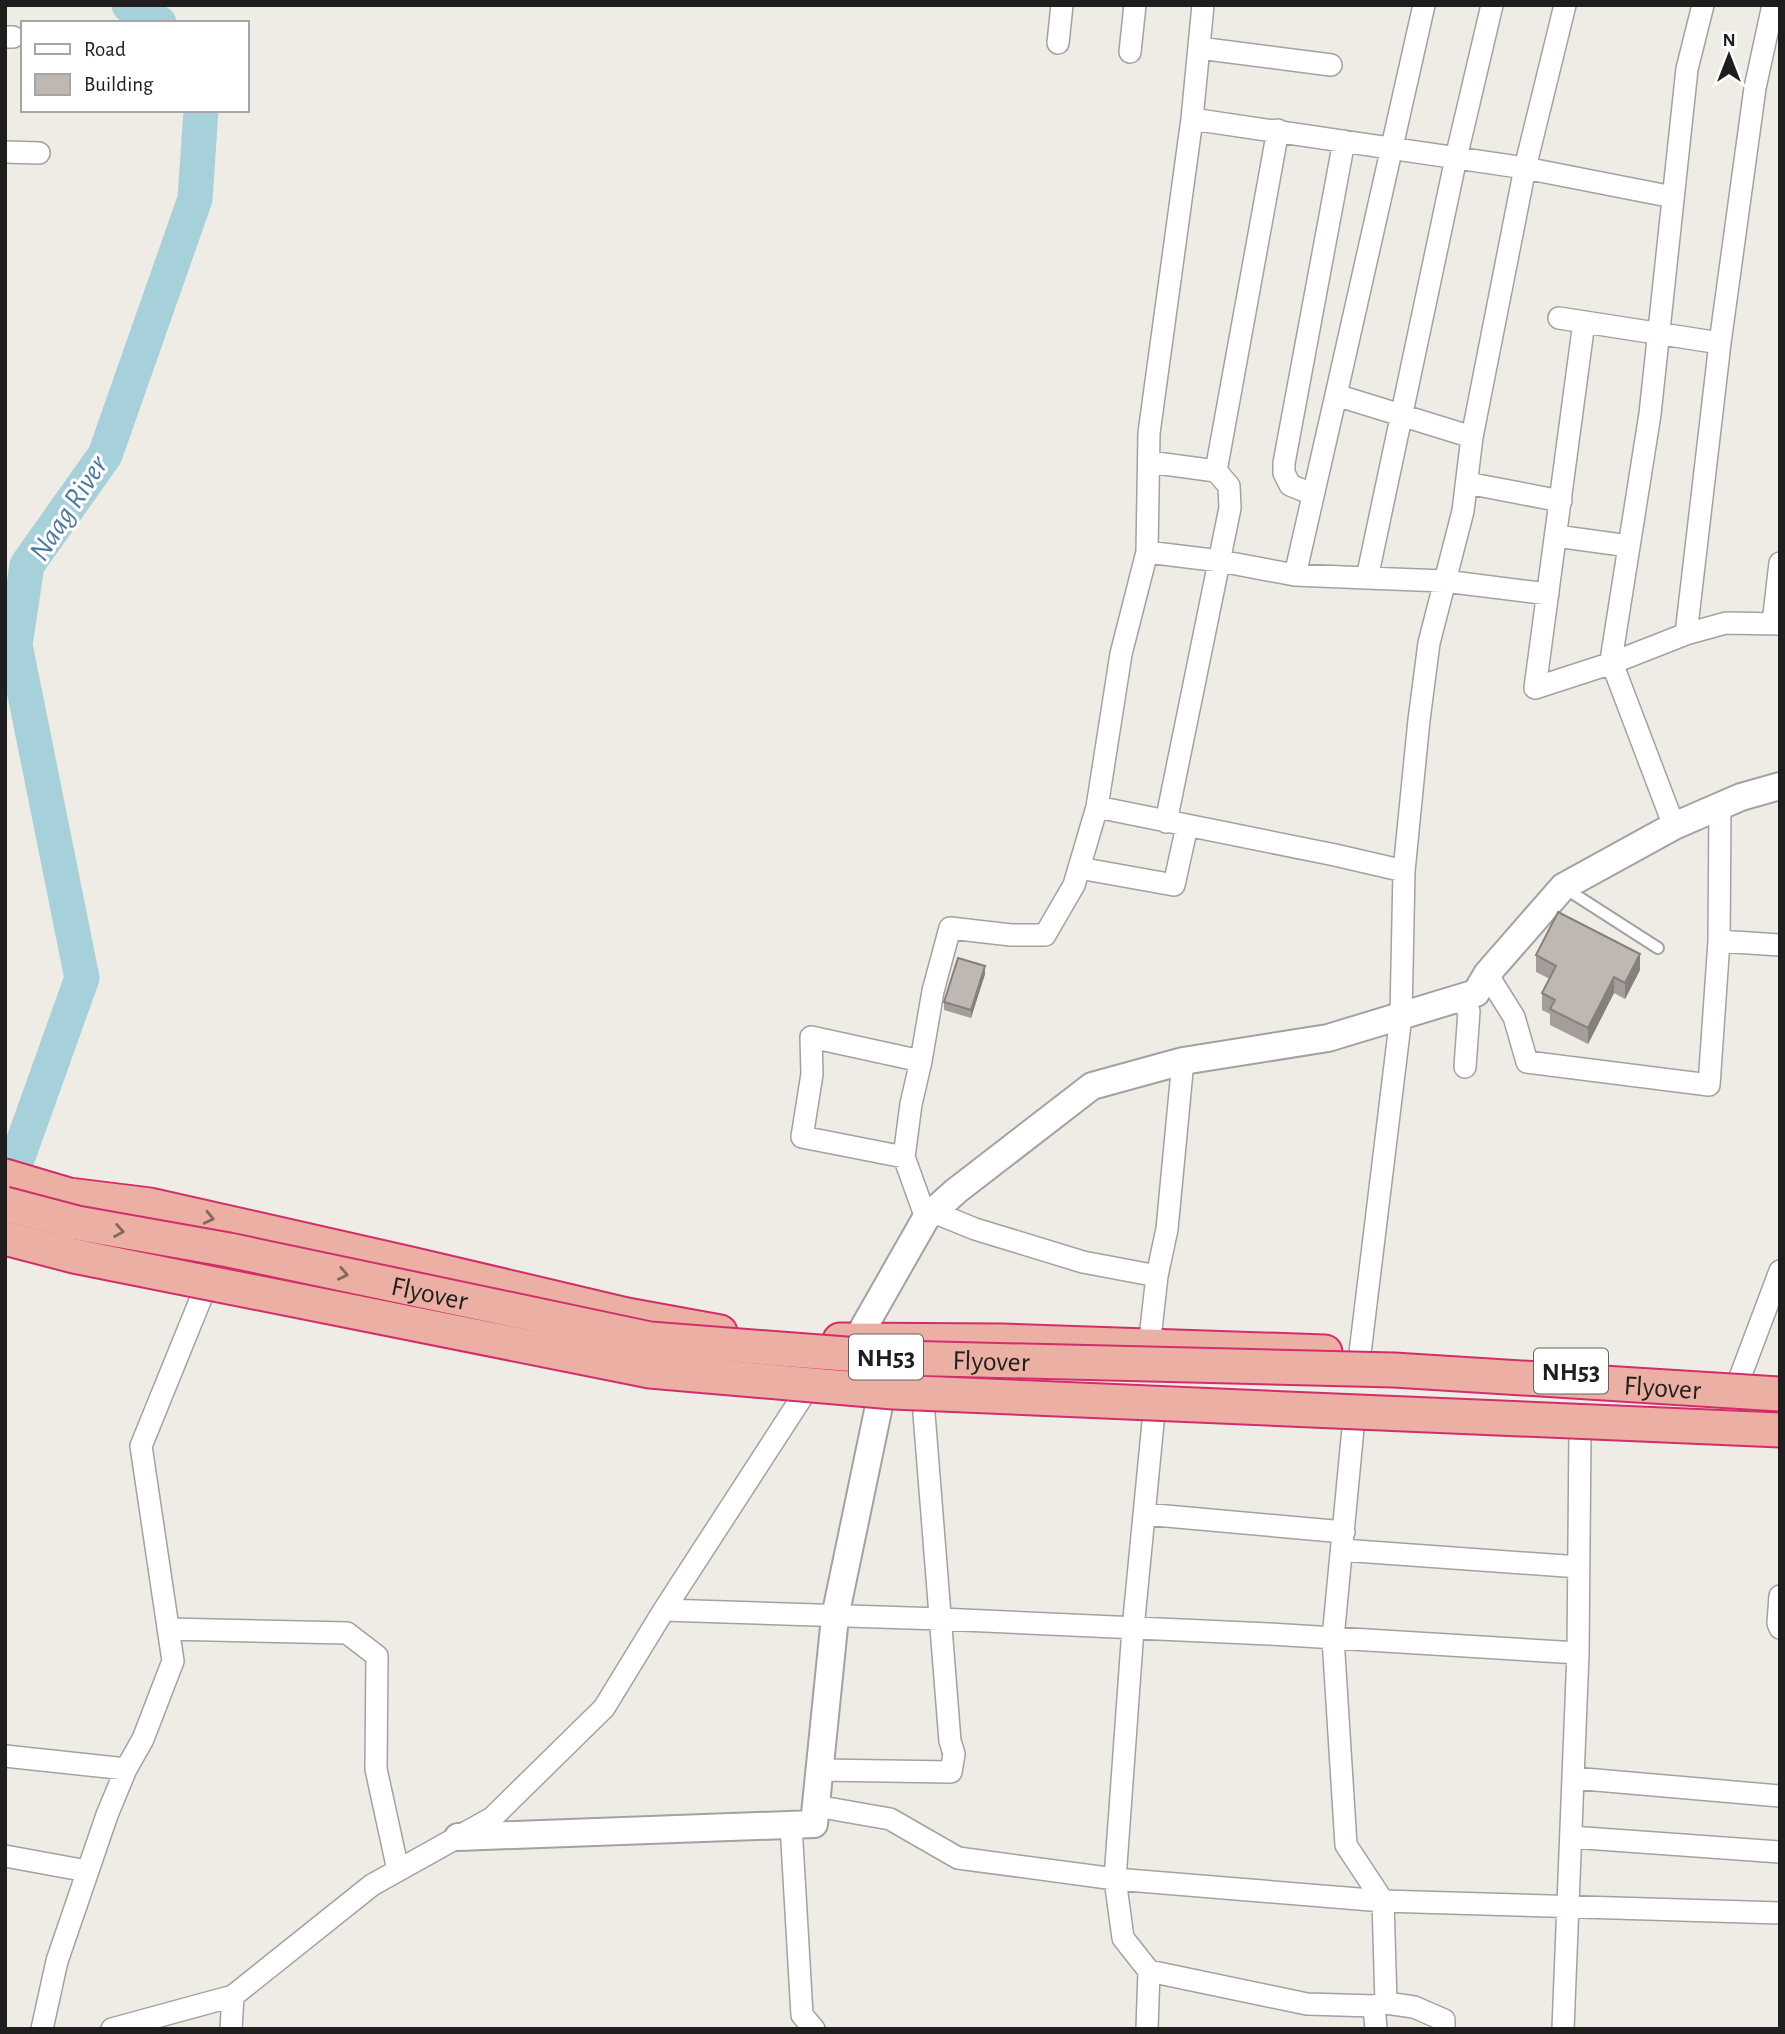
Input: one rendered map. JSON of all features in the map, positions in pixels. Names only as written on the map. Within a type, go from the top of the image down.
[{"type":"highway","name":"NH53","points":[[5,1176],[69,1195],[150,1205],[627,1315],[737,1335],[856,1341],[1003,1341],[1360,1353],[1587,1372],[1780,1384]]},
{"type":"highway","points":[[51,1265],[69,1195]]},
{"type":"highway","name":"Flyover","points":[[5,1204],[77,1223],[229,1250],[650,1339],[898,1358],[1394,1370],[1780,1394]]},
{"type":"highway","name":"Flyover","points":[[5,1238],[74,1256],[650,1371],[893,1392],[1780,1430]]},
{"type":"highway","name":"NH53","points":[[5,1253],[51,1265],[320,1309],[651,1378],[768,1395],[804,1394],[880,1401],[1354,1418],[1780,1443]]},
{"type":"highway","points":[[1116,1411],[1134,1346]]},
{"type":"highway","points":[[1580,1432],[1587,1372]]},
{"type":"street","points":[[1058,43],[1062,5]]},
{"type":"street","points":[[1130,52],[1135,5]]},
{"type":"street","points":[[1157,1276],[1083,1262],[930,1215],[904,1157],[911,1104],[933,991],[950,928],[1011,935],[1045,935],[1074,885],[1097,807],[1121,654],[1147,552],[1149,433],[1192,120],[1203,5]]},
{"type":"street","points":[[1295,575],[1424,5]]},
{"type":"street","points":[[1367,578],[1492,5]]},
{"type":"street","points":[[1360,1353],[1401,1016],[1404,871],[1427,656],[1463,511],[1472,438],[1525,168],[1565,5]]},
{"type":"street","points":[[1674,826],[1612,663],[1650,414],[1687,69],[1703,5]]},
{"type":"street","points":[[1686,634],[1720,343],[1755,88],[1773,5]]},
{"type":"street","points":[[1199,48],[1331,65]]},
{"type":"street","points":[[1192,120],[1278,130],[1525,168],[1673,197]]},
{"type":"street","points":[[1216,471],[1278,130]]},
{"type":"street","points":[[1312,494],[1290,485],[1284,473],[1284,463],[1344,141]]},
{"type":"street","points":[[5,152],[39,153]]},
{"type":"street","points":[[1559,317],[1720,343]]},
{"type":"street","points":[[1584,322],[1535,688],[1612,663],[1686,634],[1726,623],[1776,623],[1780,563]]},
{"type":"street","points":[[1336,395],[1472,438]]},
{"type":"street","points":[[1079,867],[1174,886],[1176,824],[1206,620],[1230,508],[1229,486],[1216,471],[1149,462]]},
{"type":"street","points":[[1467,483],[1561,501]]},
{"type":"street","points":[[1556,536],[1629,546]]},
{"type":"street","points":[[1147,552],[1220,561],[1295,575],[1444,581],[1548,594]]},
{"type":"street","points":[[458,1837],[814,1824],[835,1617],[880,1401],[856,1341],[930,1215],[1092,1086],[1183,1061],[1328,1038],[1476,993],[1487,974],[1563,887],[1674,826],[1741,797],[1780,786]]},
{"type":"street","points":[[1487,974],[1514,1017],[1527,1062],[1709,1085],[1719,941],[1720,806]]},
{"type":"street","points":[[1097,807],[1404,871]]},
{"type":"street","points":[[1719,941],[1780,945]]},
{"type":"street","points":[[1460,998],[1469,1011],[1465,1067]]},
{"type":"street","points":[[904,1157],[802,1137],[812,1074],[811,1037],[921,1061]]},
{"type":"street","points":[[1134,1346],[1157,1276],[1167,1229],[1183,1061]]},
{"type":"street","points":[[1739,1380],[1780,1271]]},
{"type":"street","points":[[42,2029],[57,1961],[87,1871],[107,1815],[126,1769],[143,1740],[173,1661],[141,1446],[204,1292]]},
{"type":"street","points":[[112,2029],[233,1996],[372,1885],[492,1818],[604,1708],[804,1394]]},
{"type":"street","points":[[820,1770],[951,1772],[954,1754],[950,1741],[923,1401]]},
{"type":"street","points":[[1154,1412],[1133,1629],[1115,1879],[1123,1938],[1149,1971],[1307,2004],[1415,2007],[1444,2020],[1444,2029]]},
{"type":"street","points":[[1354,1418],[1334,1638],[1346,1845],[1383,1901],[1380,2004],[1376,2029]]},
{"type":"street","points":[[1563,2029],[1578,1653],[1580,1432]]},
{"type":"street","points":[[1144,1514],[1343,1541],[1579,1567]]},
{"type":"street","points":[[1780,1596],[1780,1628]]},
{"type":"street","points":[[664,1611],[942,1619],[1578,1653]]},
{"type":"street","points":[[168,1629],[347,1633],[377,1656],[376,1769],[398,1870]]},
{"type":"street","points":[[5,1756],[126,1769]]},
{"type":"street","points":[[1573,1779],[1780,1796]]},
{"type":"street","points":[[816,1806],[890,1819],[958,1858],[1115,1879],[1383,1901],[1780,1913]]},
{"type":"street","points":[[791,1825],[802,2015],[814,2029]]},
{"type":"street","points":[[1571,1837],[1780,1852]]},
{"type":"street","points":[[5,1856],[87,1871]]},
{"type":"street","points":[[1147,2029],[1149,1971]]},
{"type":"street","points":[[231,2029],[233,1996]]},
{"type":"lane","points":[[1563,887],[1658,947]]},
{"type":"building","points":[[1558,912],[1640,954],[1625,983],[1614,977],[1588,1028],[1550,1009],[1555,1000],[1542,993],[1556,966],[1536,955]]},
{"type":"building","points":[[958,958],[985,966],[971,1010],[944,1002]]},
{"type":"waterway","name":"Naag River","points":[[129,5],[156,21]]},
{"type":"waterway","name":"Naag River","points":[[5,1193],[82,978],[15,645],[27,565],[105,455],[195,199],[201,112]]}]
